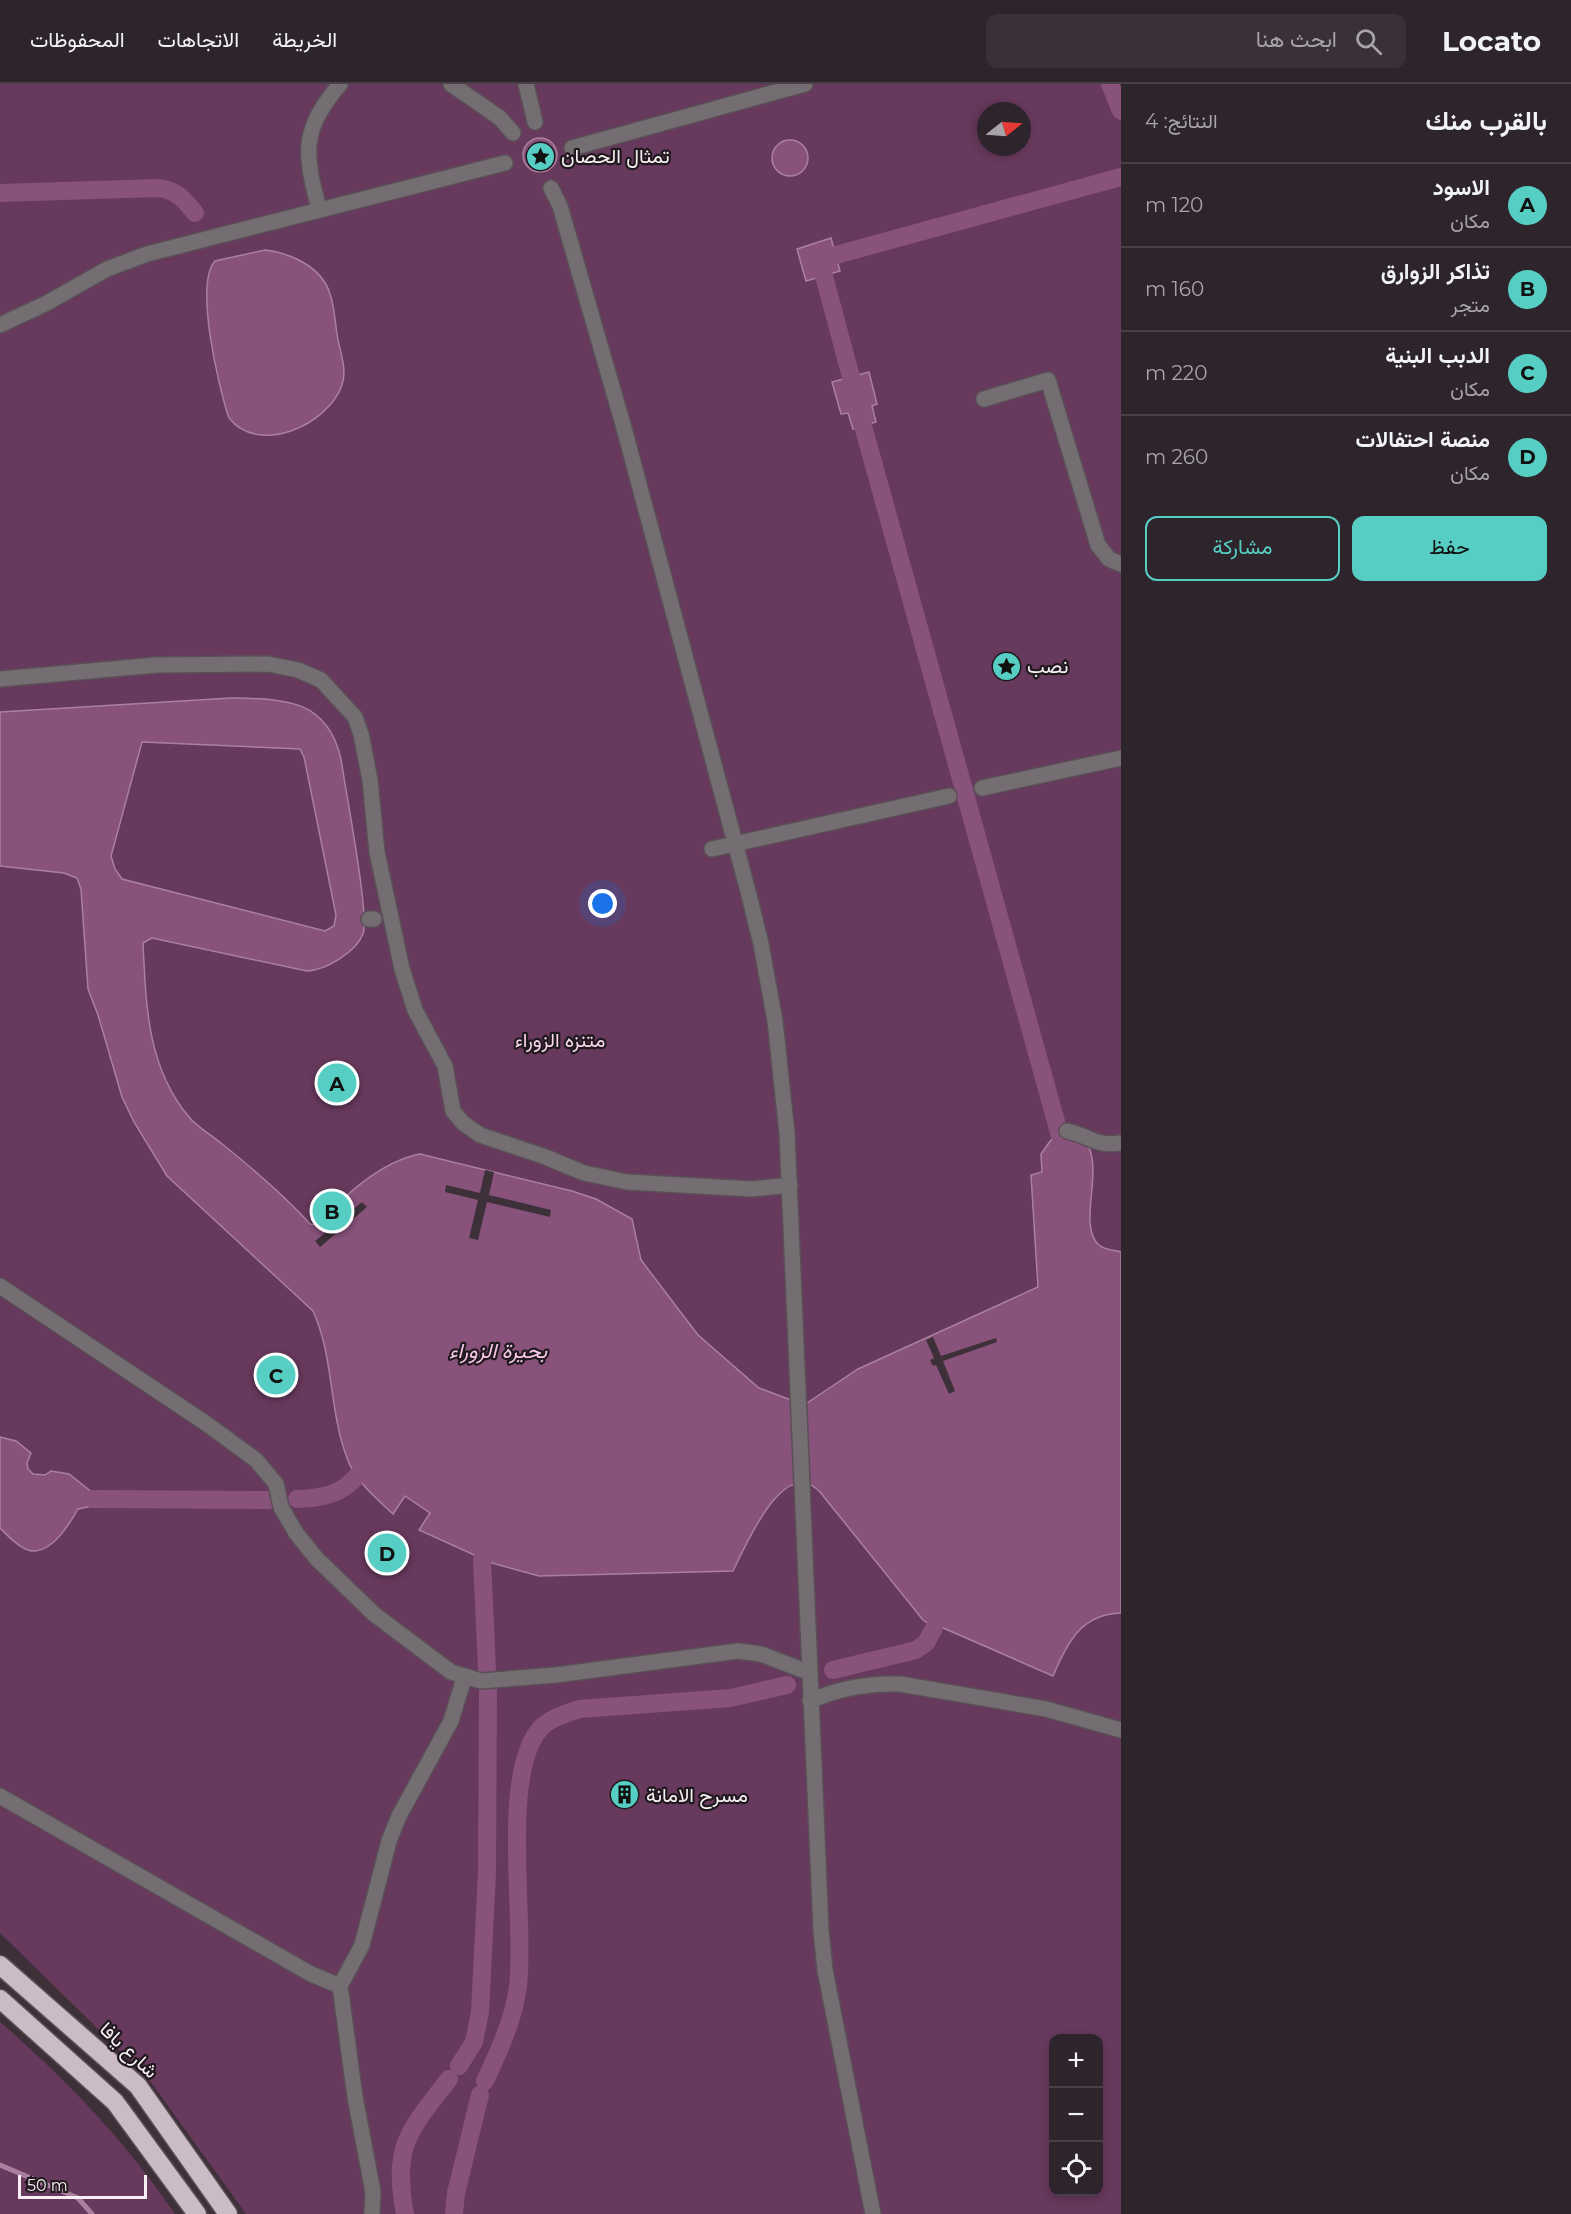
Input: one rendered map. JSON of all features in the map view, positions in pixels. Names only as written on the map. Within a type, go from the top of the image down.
[{"type":"highway","name":"شارع يافا","points":[[0,1965],[138,2086],[228,2214]]},
{"type":"highway","points":[[0,1999],[115,2102],[197,2214]]},
{"type":"street","points":[[319,209],[308,162],[308,146],[316,119],[340,84]]},
{"type":"street","points":[[451,84],[500,118],[513,133]]},
{"type":"street","points":[[525,84],[535,122]]},
{"type":"street","points":[[572,148],[805,84]]},
{"type":"street","points":[[0,325],[45,304],[107,269],[147,254],[505,163]]},
{"type":"street","points":[[551,188],[560,206],[624,428],[761,944],[775,1021],[783,1088],[790,1185],[810,1701],[825,1970],[873,2214]]},
{"type":"street","points":[[984,399],[1048,380],[1098,544],[1109,559],[1121,564]]},
{"type":"street","points":[[0,679],[157,665],[268,664],[298,670],[321,680],[355,717],[361,734],[370,780],[377,852],[402,969],[415,1010],[445,1066],[453,1110],[463,1123],[480,1135],[543,1156],[584,1173],[627,1182],[752,1189],[790,1185]]},
{"type":"street","points":[[982,789],[1121,758]]},
{"type":"street","points":[[712,849],[949,796]]},
{"type":"street","points":[[1067,1131],[1080,1134],[1105,1146],[1121,1143]]},
{"type":"street","points":[[0,1286],[204,1422],[256,1460],[276,1484],[281,1507],[296,1533],[317,1559],[374,1614],[451,1672],[464,1678],[481,1681],[556,1675],[738,1651],[761,1654],[810,1673]]},
{"type":"street","points":[[372,2214],[372,2192],[355,2097],[340,1986],[362,1945],[392,1833],[412,1789],[451,1721],[464,1678]]},
{"type":"street","points":[[810,1701],[841,1689],[879,1683],[900,1684],[1046,1709],[1121,1730]]},
{"type":"street","points":[[0,1796],[311,1974],[340,1986]]},
{"type":"green space","name":"متنزه الزوراء","points":[[0,84],[1121,84],[1121,2214],[246,2214],[147,2077],[0,1933]]},
{"type":"green space","points":[[0,2022],[94,2112],[156,2187],[175,2214],[0,2214]]},
{"type":"water","points":[[540,138],[552,143],[557,155],[552,167],[540,172],[528,167],[523,155],[528,143]]},
{"type":"water","points":[[790,140],[802,146],[808,158],[802,170],[790,176],[778,170],[772,158],[778,146]]},
{"type":"water","points":[[831,238],[840,271],[806,281],[797,249]]},
{"type":"water","points":[[265,250],[285,254],[304,263],[313,269],[326,284],[333,305],[344,368],[342,385],[323,412],[292,431],[274,435],[257,434],[242,429],[229,418],[210,337],[208,313],[209,273],[215,261]]},
{"type":"water","points":[[869,372],[877,404],[872,406],[876,422],[853,429],[848,413],[841,414],[832,382]]},
{"type":"water","name":"بحيرة الزوراء","points":[[231,698],[268,699],[300,706],[314,713],[325,724],[334,739],[341,759],[356,851],[364,923],[363,934],[359,941],[340,959],[307,971],[152,938],[143,943],[151,1034],[157,1056],[175,1098],[196,1124],[267,1182],[310,1224],[315,1225],[350,1192],[376,1173],[405,1158],[420,1154],[572,1191],[596,1199],[632,1219],[641,1260],[698,1335],[759,1388],[804,1405],[858,1369],[1038,1287],[1031,1175],[1042,1172],[1041,1154],[1051,1140],[1065,1135],[1087,1144],[1093,1168],[1090,1225],[1093,1236],[1101,1247],[1121,1252],[1121,1613],[1095,1619],[1077,1633],[1064,1652],[1053,1676],[941,1627],[938,1630],[923,1620],[820,1492],[806,1483],[793,1485],[780,1494],[768,1508],[756,1525],[733,1571],[539,1576],[492,1563],[419,1530],[430,1513],[405,1496],[393,1514],[361,1482],[347,1458],[337,1422],[325,1347],[313,1311],[167,1176],[134,1122],[122,1097],[88,989],[81,889],[77,878],[64,873],[0,866],[0,712]],"holes":[[[142,742],[300,749],[304,757],[336,915],[334,926],[325,931],[122,879],[115,869],[111,856]]]},
{"type":"water","points":[[0,1437],[16,1441],[31,1453],[27,1463],[28,1469],[33,1474],[45,1475],[51,1471],[69,1474],[93,1493],[93,1506],[78,1509],[61,1535],[42,1549],[30,1551],[26,1549],[0,1528]]},
{"type":"pier","points":[[485,1170],[494,1172],[489,1195],[551,1210],[550,1217],[487,1202],[478,1240],[469,1238],[478,1200],[445,1192],[446,1185],[480,1193]]},
{"type":"pier","points":[[362,1202],[367,1207],[320,1247],[315,1241],[330,1229],[322,1218],[327,1214],[336,1224]]},
{"type":"pier","points":[[933,1337],[941,1356],[996,1338],[997,1342],[943,1361],[955,1391],[949,1394],[936,1365],[933,1366],[930,1360],[934,1358],[926,1340]]},
{"type":"waterway","points":[[1110,84],[1121,111]]},
{"type":"waterway","points":[[836,255],[1121,177]]},
{"type":"waterway","points":[[0,193],[158,188],[179,196],[195,213]]},
{"type":"waterway","points":[[824,276],[851,377]]},
{"type":"waterway","points":[[863,426],[1060,1136]]},
{"type":"waterway","points":[[297,1499],[330,1494],[344,1487],[357,1476]]},
{"type":"waterway","points":[[93,1499],[270,1500]]},
{"type":"waterway","points":[[482,1559],[487,1670]]},
{"type":"waterway","points":[[833,1670],[916,1650],[926,1643],[934,1628]]},
{"type":"waterway","points":[[485,2081],[509,2023],[518,1986],[520,1958],[517,1815],[520,1782],[527,1752],[539,1730],[552,1719],[579,1709],[731,1698],[787,1685]]},
{"type":"waterway","points":[[459,2066],[474,2042],[480,2012],[487,1873],[488,1691]]},
{"type":"waterway","points":[[405,2214],[401,2171],[407,2140],[423,2112],[449,2079]]},
{"type":"waterway","points":[[454,2214],[456,2193],[480,2095]]},
{"type":"waterway","points":[[0,2165],[78,2198],[92,2214]]},
{"type":"place","name":"تمثال الحصان","points":[[540,156]]},
{"type":"place","name":"نصب","points":[[1006,666]]},
{"type":"place","name":"الاسود","points":[[337,1083]]},
{"type":"place","name":"تذاكر الزوارق","points":[[332,1211]]},
{"type":"place","name":"الدبب البنية","points":[[276,1375]]},
{"type":"place","name":"منصة احتفالات","points":[[387,1553]]},
{"type":"place","name":"مسرح الامانة","points":[[625,1795]]}]
